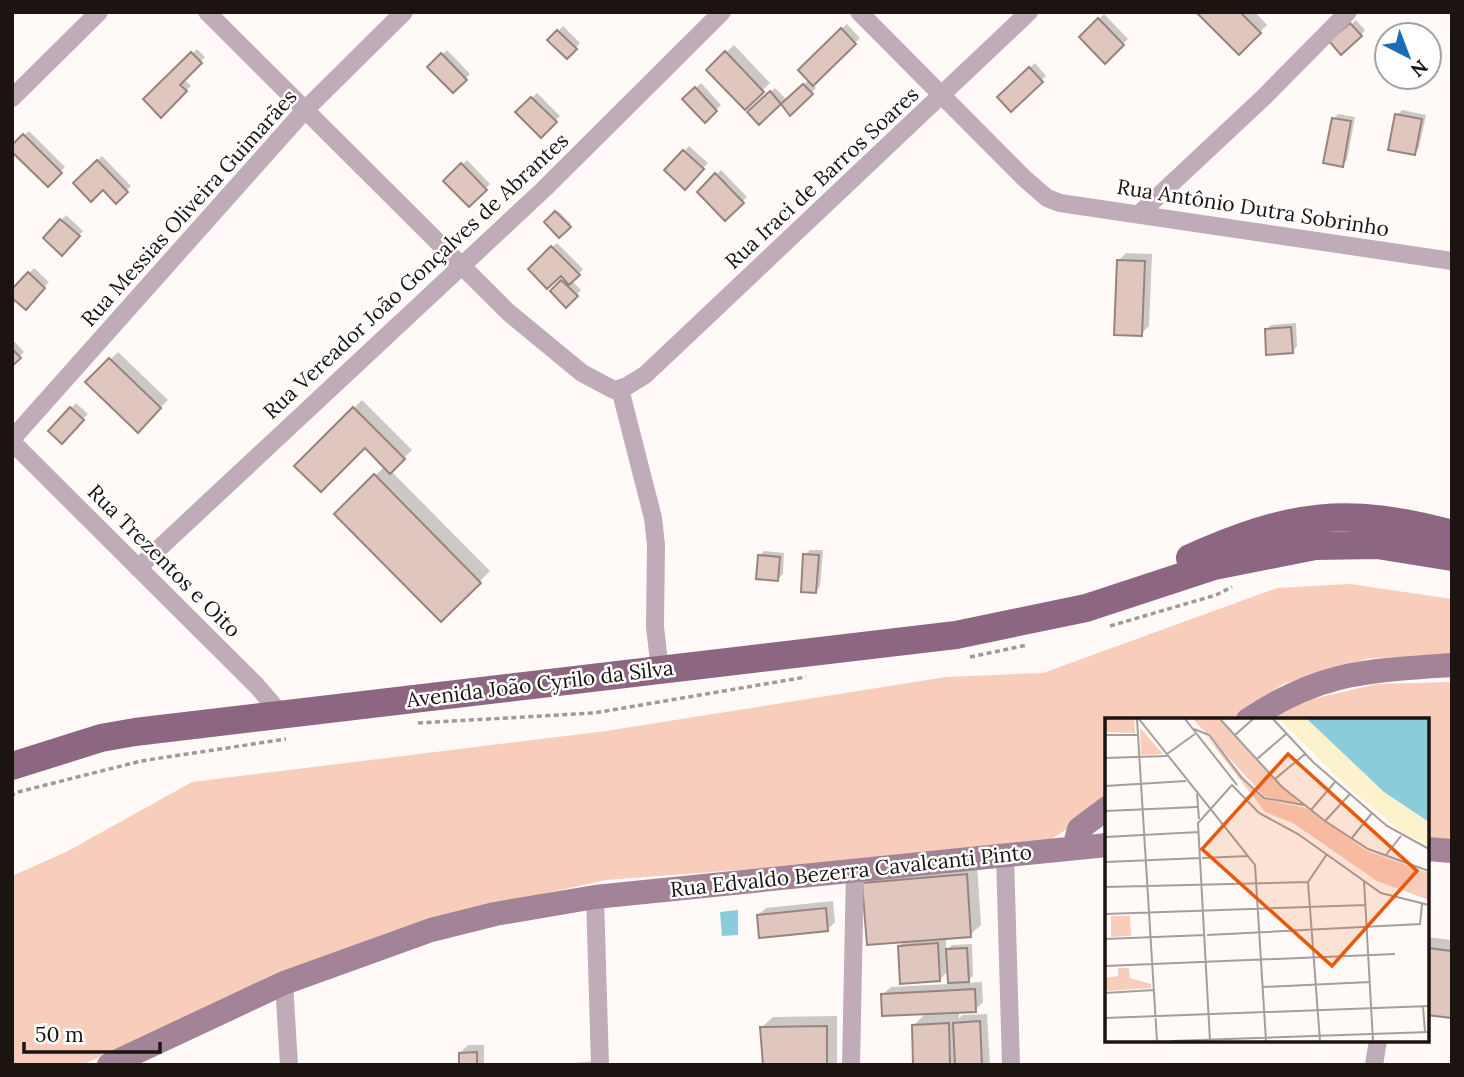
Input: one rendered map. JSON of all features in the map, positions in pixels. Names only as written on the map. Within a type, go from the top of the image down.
[{"type":"main road","name":"Avenida João Cyrilo da Silva","points":[[1069,611],[1216,547],[1281,523],[1342,515],[1369,517],[1452,534]]},
{"type":"main road","name":"Avenida João Cyrilo da Silva","points":[[12,766],[101,738],[956,635],[1069,611],[1225,563],[1315,545],[1377,545],[1452,557]]},
{"type":"main road","points":[[1251,718],[1285,695],[1325,680],[1365,671],[1452,664]]},
{"type":"main road","points":[[1074,848],[1079,829],[1105,810]]},
{"type":"main road","name":"Rua Edvaldo Bezerra Cavalcanti Pinto","points":[[109,1065],[284,983],[431,930],[495,914],[595,897],[1105,845]]},
{"type":"main road","points":[[1429,849],[1452,851]]},
{"type":"street","points":[[12,98],[99,12]]},
{"type":"street","points":[[207,12],[461,267],[549,348],[605,386],[620,389],[653,518],[656,545],[655,626],[660,670]]},
{"type":"street","name":"Rua Messias Oliveira Guimarães","points":[[12,440],[304,111],[404,12]]},
{"type":"street","name":"Rua Vereador João Gonçalves de Abrantes","points":[[138,568],[461,267],[722,12]]},
{"type":"street","points":[[859,12],[943,95]]},
{"type":"street","name":"Rua Iraci de Barros Soares","points":[[620,389],[645,375],[1029,12]]},
{"type":"street","points":[[1139,214],[1263,98],[1349,12]]},
{"type":"street","name":"Rua Antônio Dutra Sobrinho","points":[[943,95],[992,148],[1047,198],[1060,203],[1452,261]]},
{"type":"street","name":"Rua Trezentos e Oito","points":[[12,440],[257,686],[281,715]]},
{"type":"street","points":[[1005,856],[1011,1065]]},
{"type":"street","points":[[851,1065],[855,869]]},
{"type":"street","points":[[595,897],[600,1065]]},
{"type":"street","points":[[284,983],[289,1065]]},
{"type":"street","points":[[1374,1065],[1378,1042]]},
{"type":"shaded area","points":[[1350,584],[1452,599],[1452,657],[1370,658],[1283,684],[1236,718],[1105,718],[1105,805],[1048,841],[964,853],[606,880],[428,919],[318,959],[82,1065],[12,1065],[12,876],[66,852],[192,782],[606,731],[946,677],[1043,673],[1277,588]]},
{"type":"shaded area","points":[[1452,682],[1452,845],[1429,842],[1429,718],[1276,718],[1295,703],[1377,684]]},
{"type":"water","points":[[738,910],[738,935],[722,936],[720,912]]},
{"type":"building","points":[[1196,12],[1240,12],[1261,33],[1239,55]]},
{"type":"building","points":[[1098,18],[1124,45],[1105,64],[1079,37]]},
{"type":"building","points":[[1350,23],[1362,36],[1341,55],[1329,41]]},
{"type":"building","points":[[841,28],[856,44],[813,86],[798,70]]},
{"type":"building","points":[[557,30],[577,49],[567,59],[547,40]]},
{"type":"building","points":[[725,51],[764,92],[745,110],[706,70]]},
{"type":"building","points":[[191,52],[202,63],[180,85],[187,91],[161,118],[143,99]]},
{"type":"building","points":[[441,53],[467,80],[453,93],[427,67]]},
{"type":"building","points":[[1029,67],[1043,82],[1011,112],[997,97]]},
{"type":"building","points":[[803,84],[813,94],[790,116],[781,104]]},
{"type":"building","points":[[695,87],[717,111],[705,123],[682,99]]},
{"type":"building","points":[[770,91],[781,104],[759,125],[747,112]]},
{"type":"building","points":[[531,97],[557,122],[541,138],[515,112]]},
{"type":"building","points":[[1395,114],[1422,119],[1415,155],[1388,150]]},
{"type":"building","points":[[1332,118],[1351,121],[1343,167],[1323,163]]},
{"type":"building","points":[[23,134],[62,173],[48,187],[12,152],[12,145]]},
{"type":"building","points":[[683,150],[704,169],[685,190],[664,170]]},
{"type":"building","points":[[97,160],[128,192],[116,204],[103,190],[91,202],[73,183]]},
{"type":"building","points":[[461,163],[487,190],[469,207],[443,181]]},
{"type":"building","points":[[715,173],[744,203],[725,221],[697,192]]},
{"type":"building","points":[[555,211],[571,227],[559,238],[544,222]]},
{"type":"building","points":[[60,219],[80,236],[62,256],[43,238]]},
{"type":"building","points":[[551,246],[580,275],[569,285],[561,276],[547,289],[528,269]]},
{"type":"building","points":[[1117,260],[1145,261],[1142,336],[1114,335]]},
{"type":"building","points":[[28,272],[45,288],[26,310],[12,298],[12,289]]},
{"type":"building","points":[[561,280],[578,296],[566,308],[550,291]]},
{"type":"building","points":[[1291,327],[1293,353],[1266,355],[1265,329]]},
{"type":"building","points":[[12,349],[21,358],[12,366]]},
{"type":"building","points":[[109,358],[161,408],[138,433],[85,382]]},
{"type":"building","points":[[70,407],[84,420],[62,444],[48,431]]},
{"type":"building","points":[[353,407],[405,459],[390,474],[365,448],[321,492],[294,466]]},
{"type":"building","points":[[374,474],[481,583],[441,622],[334,514]]},
{"type":"building","points":[[803,554],[819,555],[816,593],[801,592]]},
{"type":"building","points":[[758,555],[780,557],[778,581],[756,579]]},
{"type":"building","points":[[967,874],[971,937],[867,945],[862,883]]},
{"type":"building","points":[[826,908],[828,931],[759,938],[757,915]]},
{"type":"building","points":[[938,943],[940,981],[900,984],[898,946]]},
{"type":"building","points":[[967,948],[969,982],[948,983],[946,949]]},
{"type":"building","points":[[1429,948],[1452,951],[1452,1018],[1429,1015]]},
{"type":"building","points":[[975,989],[976,1012],[882,1016],[881,994]]},
{"type":"building","points":[[980,1021],[982,1065],[955,1065],[953,1023]]},
{"type":"building","points":[[949,1023],[950,1065],[913,1065],[912,1025]]},
{"type":"building","points":[[827,1026],[827,1065],[763,1065],[760,1027]]},
{"type":"building","points":[[477,1052],[477,1065],[459,1065],[459,1053]]}]
